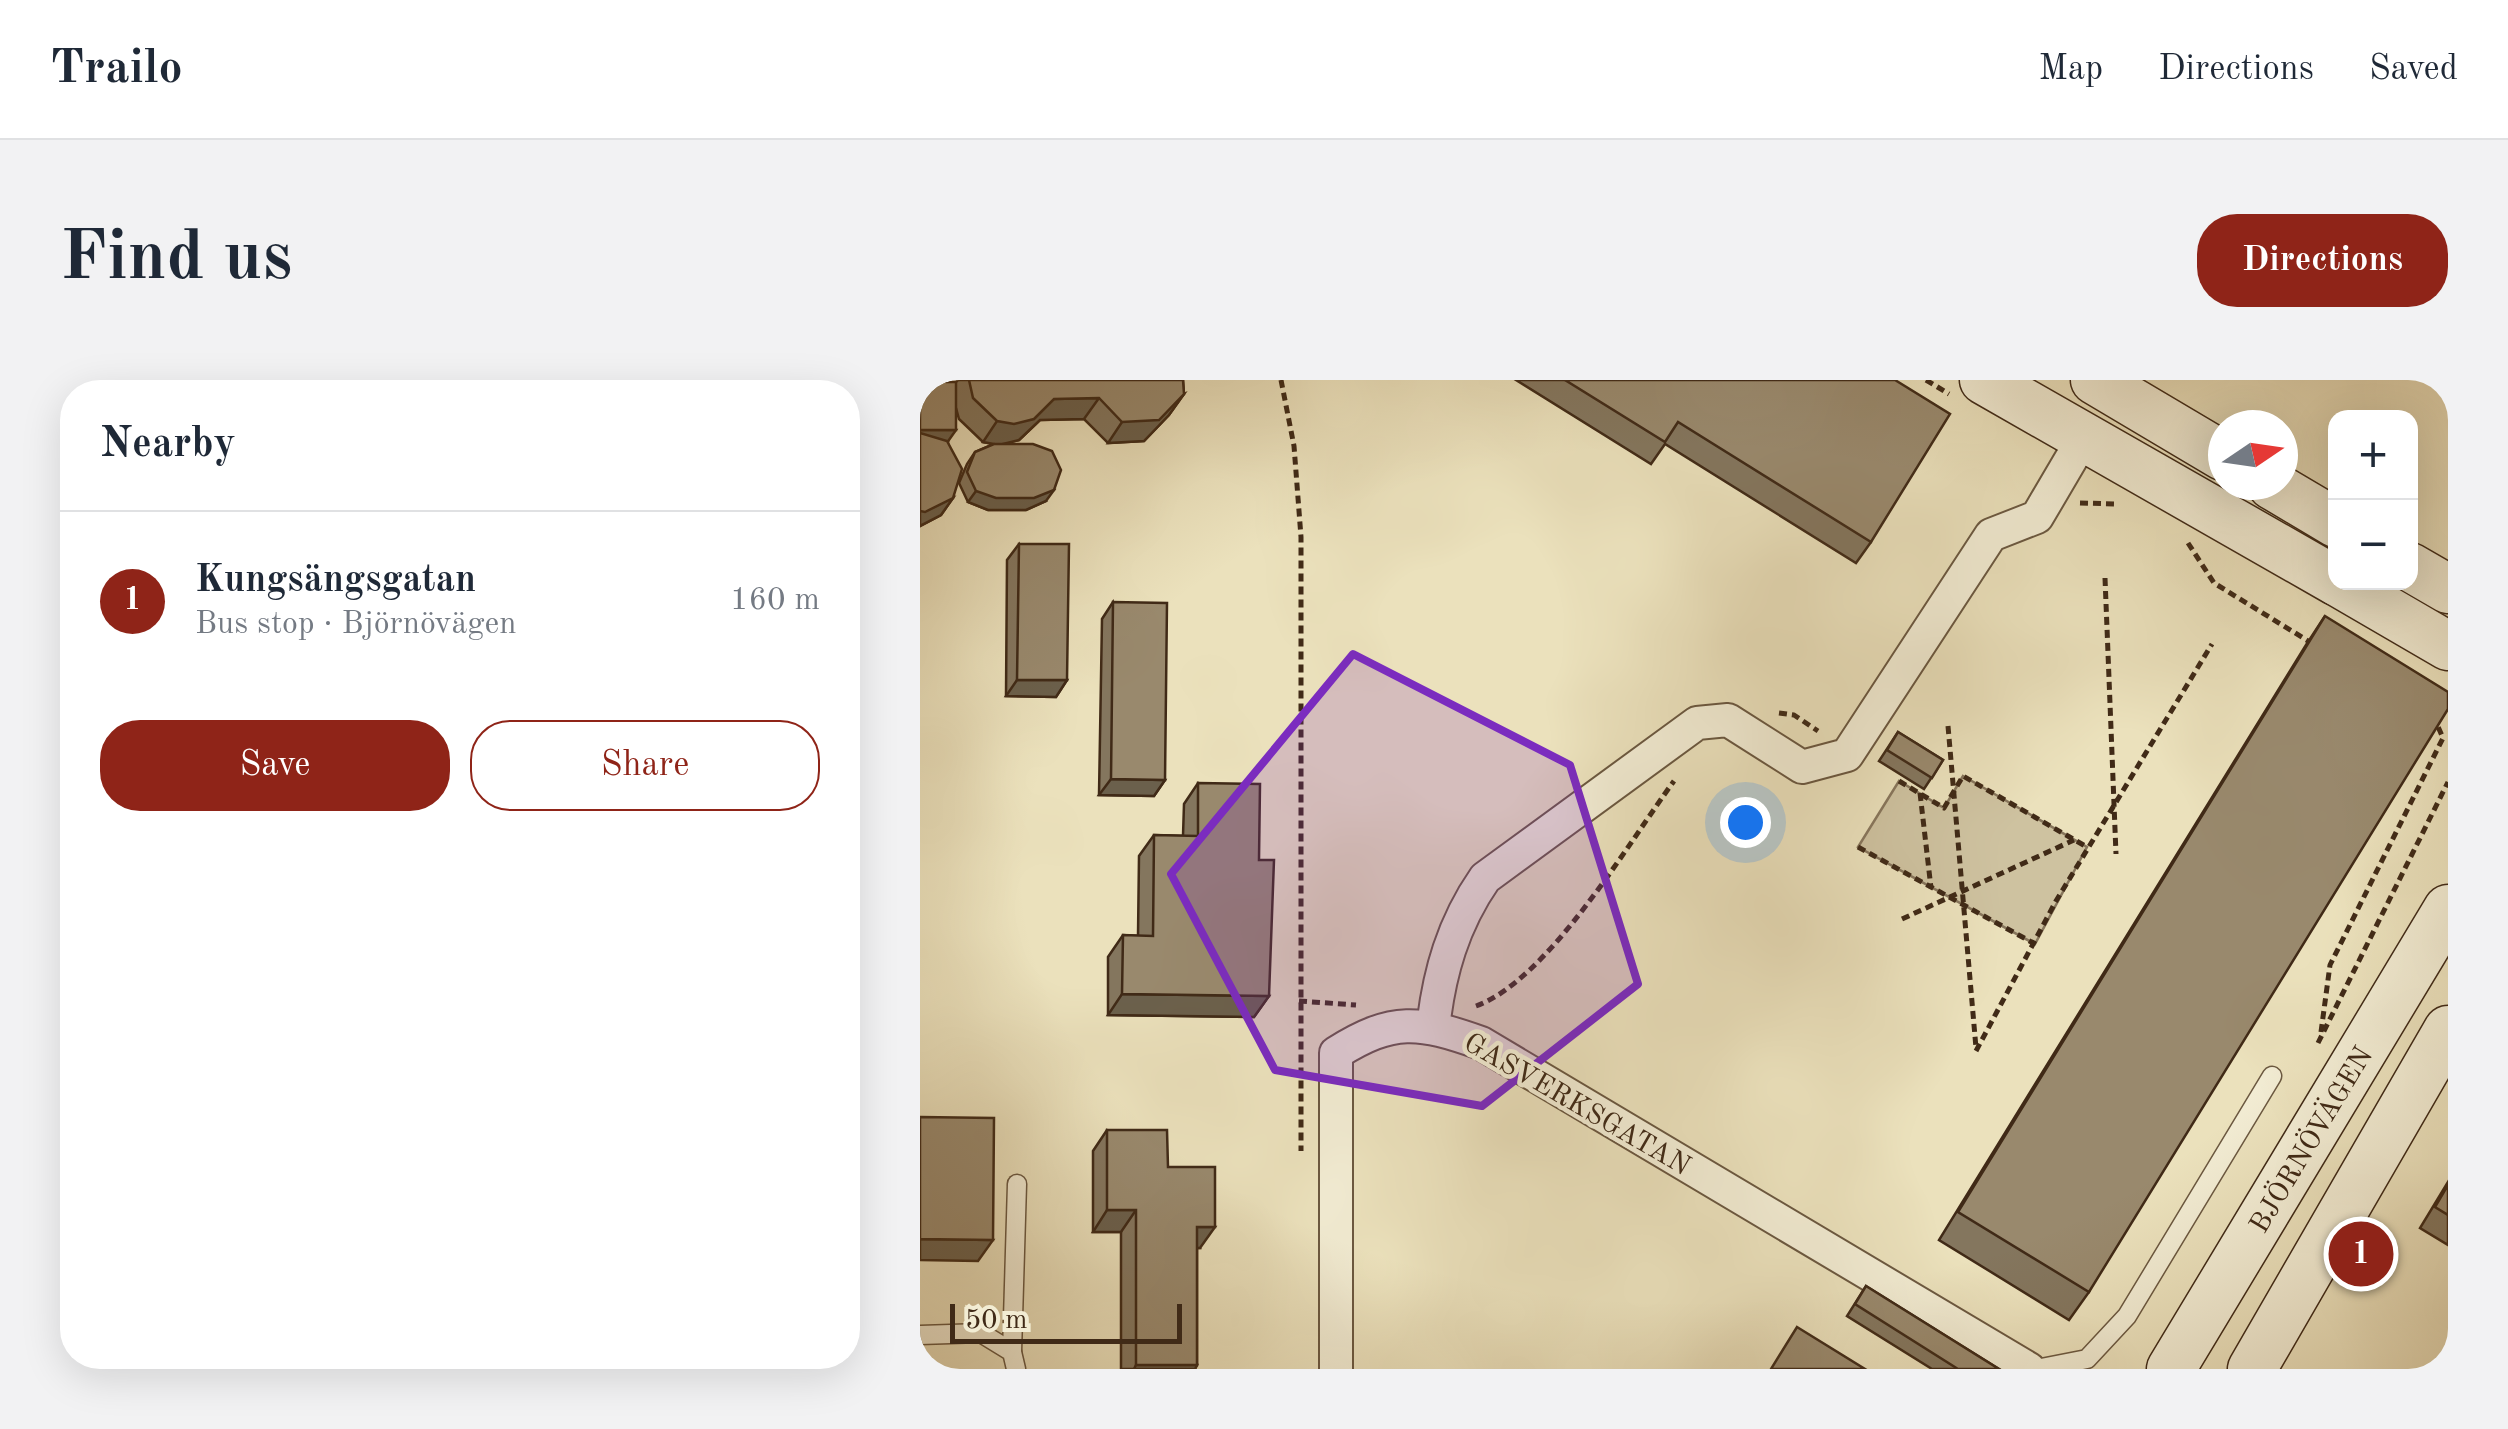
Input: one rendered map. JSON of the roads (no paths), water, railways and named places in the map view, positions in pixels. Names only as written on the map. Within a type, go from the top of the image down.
[{"type":"main road","points":[[1984,380],[2328,577]]},
{"type":"main road","points":[[2095,380],[2208,447]]},
{"type":"main road","points":[[2298,500],[2328,517]]},
{"type":"main road","points":[[2418,572],[2448,589]]},
{"type":"main road","points":[[2351,590],[2448,646]]},
{"type":"main road","name":"BJÖRNÖVÄGEN","points":[[2171,1369],[2448,909]]},
{"type":"main road","points":[[2252,1369],[2448,1030]]},
{"type":"street","points":[[1434,1019],[1440,976],[1464,908],[1485,878],[1697,723],[1731,722],[1802,767],[1849,752],[1991,535],[2037,517],[2084,437]]},
{"type":"street","name":"GASVERKSGATAN","points":[[1336,1369],[1336,1052],[1373,1030],[1434,1019],[1481,1043],[2032,1369]]},
{"type":"lane","points":[[2032,1369],[2087,1359],[2128,1316],[2272,1076]]},
{"type":"lane","points":[[1014,1361],[1017,1184]]},
{"type":"lane","points":[[920,1335],[981,1334],[1014,1361]]},
{"type":"place","name":"Kungsängsgatan","points":[[2361,1254]]}]
